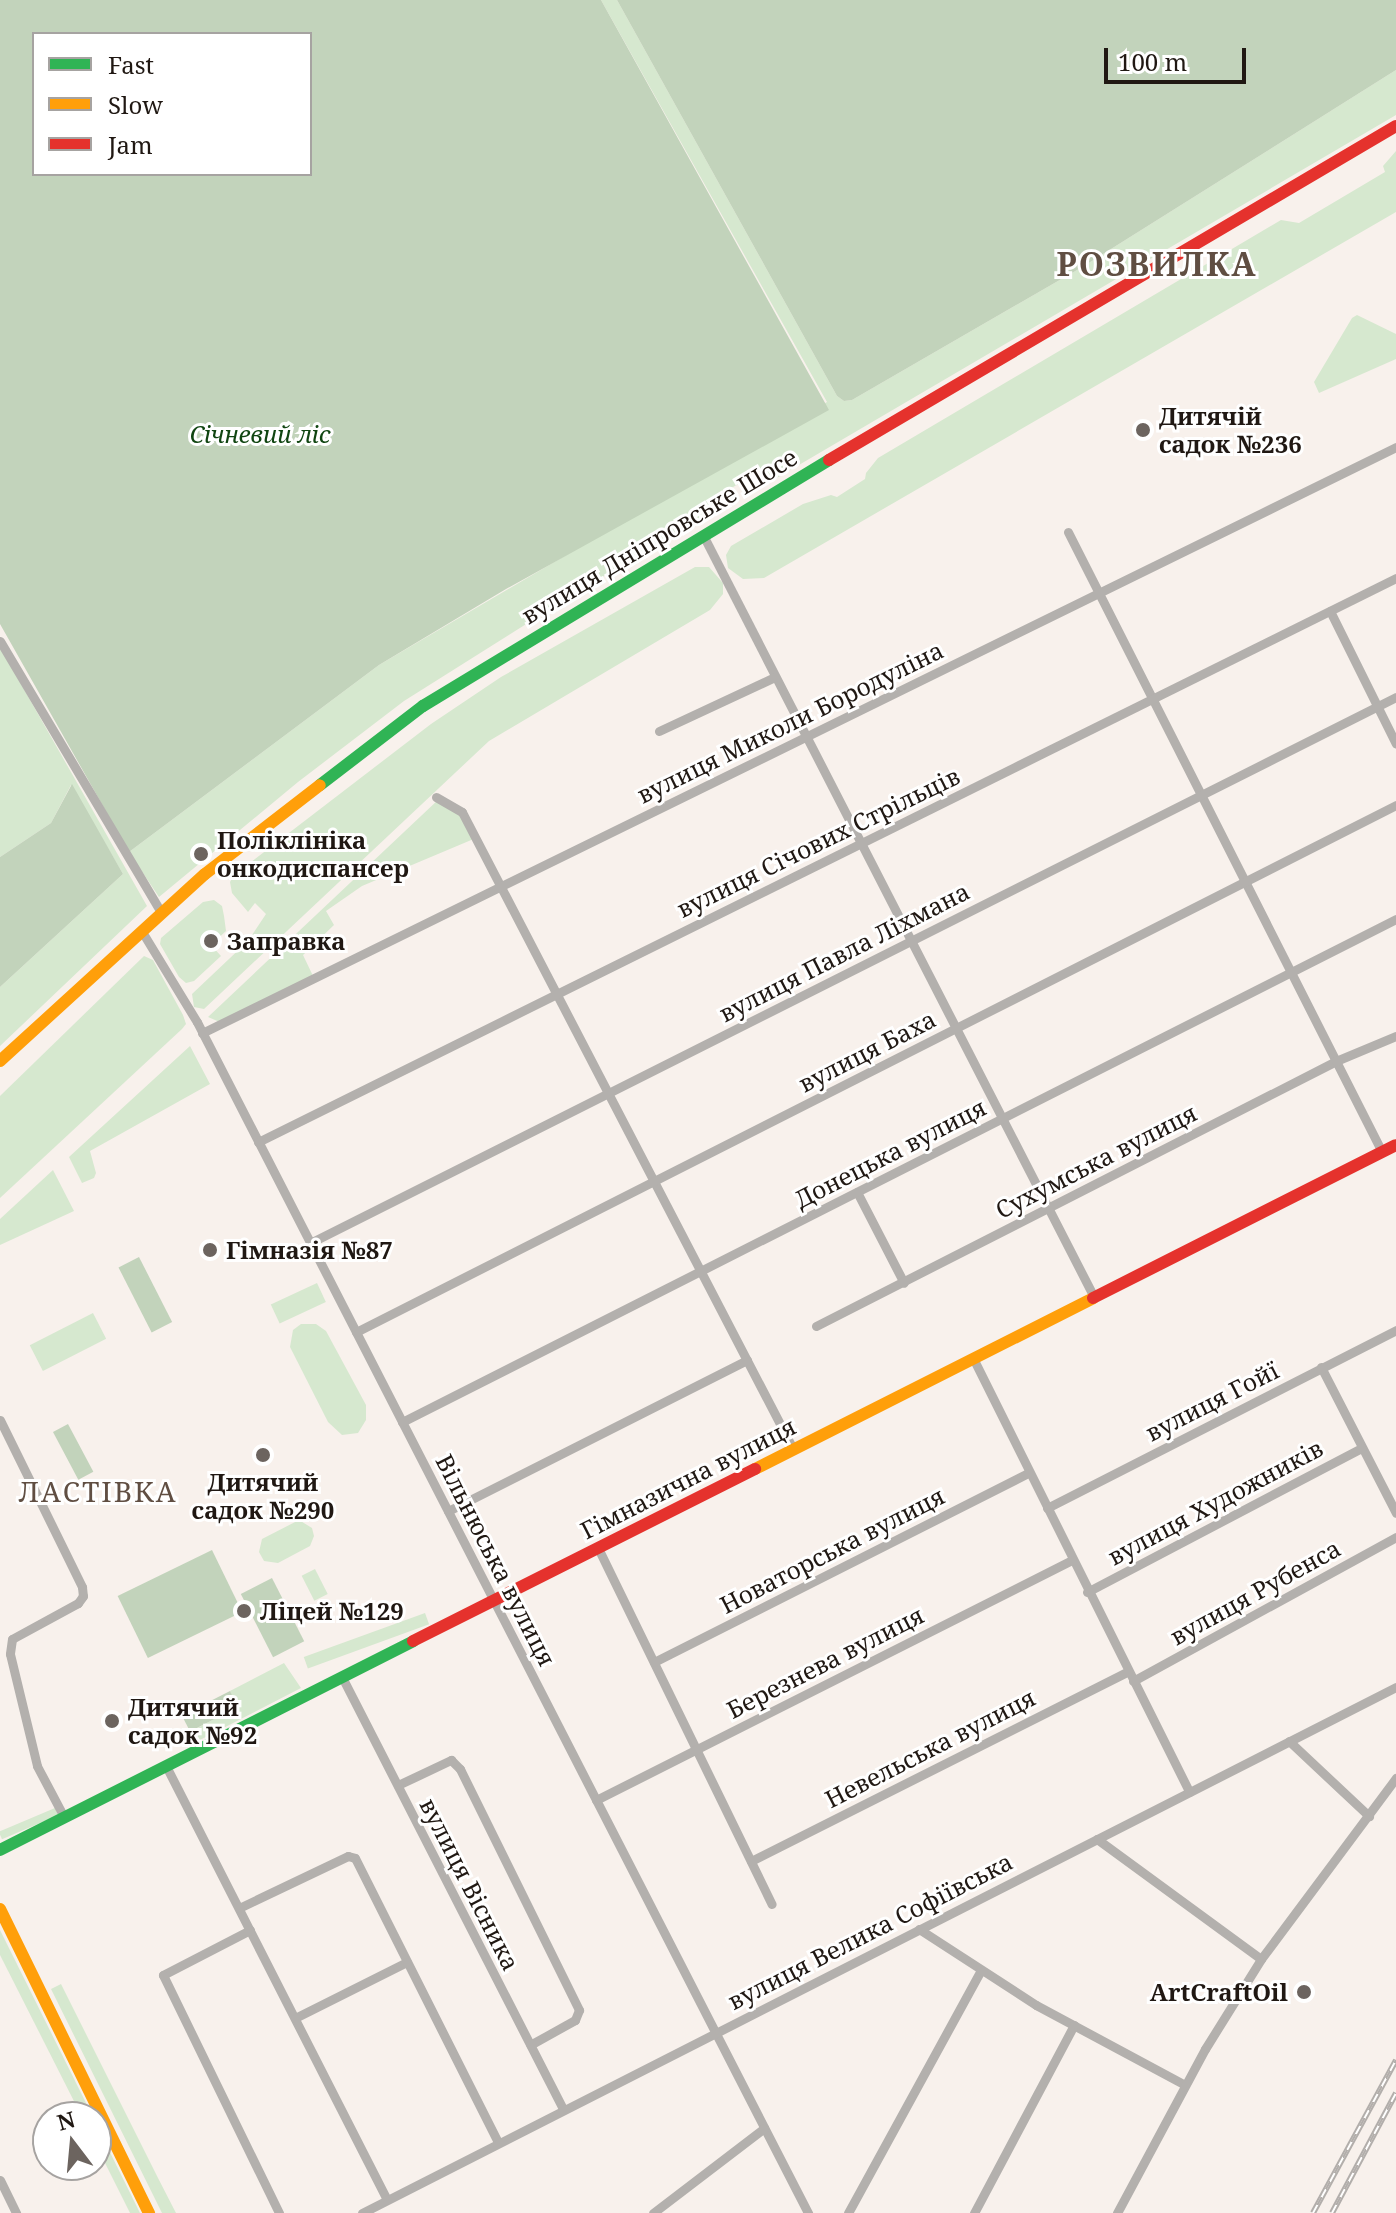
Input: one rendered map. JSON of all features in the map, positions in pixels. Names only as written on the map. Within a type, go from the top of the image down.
[{"type":"street","name":"вулиця Дніпровське Шосе","points":[[0,1061],[161,912],[347,761],[423,706],[703,535],[1396,126]]},
{"type":"street","name":"вулиця Миколи Бородуліна","points":[[202,1033],[1396,447]]},
{"type":"street","points":[[1068,532],[1382,1152]]},
{"type":"street","points":[[703,535],[1094,1297]]},
{"type":"street","name":"вулиця Січових Стрільців","points":[[258,1142],[1396,578]]},
{"type":"street","points":[[1330,611],[1396,744]]},
{"type":"street","points":[[0,641],[161,912]]},
{"type":"street","points":[[659,731],[775,677]]},
{"type":"street","name":"вулиця Павла Ліхмана","points":[[310,1243],[1396,697]]},
{"type":"street","points":[[436,797],[462,812],[793,1449]]},
{"type":"street","name":"вулиця Баха","points":[[356,1332],[1396,805]]},
{"type":"street","name":"Донецька вулиця","points":[[402,1422],[1396,919]]},
{"type":"street","name":"Вільнюська вулиця","points":[[141,930],[202,1033],[808,2213]]},
{"type":"street","name":"Сухумська вулиця","points":[[816,1326],[1336,1061],[1396,1036]]},
{"type":"street","name":"Гімназична вулиця","points":[[0,1850],[1396,1145]]},
{"type":"street","points":[[857,1192],[904,1283]]},
{"type":"street","name":"вулиця Гойї","points":[[1047,1508],[1396,1330]]},
{"type":"street","points":[[973,1358],[1189,1792]]},
{"type":"street","points":[[448,1511],[747,1360]]},
{"type":"street","points":[[1321,1367],[1396,1513]]},
{"type":"street","points":[[0,1420],[82,1587],[83,1596],[78,1603],[12,1639],[10,1654],[23,1695],[37,1766],[64,1817]]},
{"type":"street","name":"вулиця Художників","points":[[1087,1592],[1361,1448]]},
{"type":"street","name":"Новаторська вулиця","points":[[654,1662],[1028,1473]]},
{"type":"street","name":"вулиця Рубенса","points":[[1133,1681],[1396,1537]]},
{"type":"street","points":[[598,1548],[772,1904]]},
{"type":"street","name":"Березнева вулиця","points":[[596,1800],[1072,1560]]},
{"type":"street","name":"Невельська вулиця","points":[[751,1861],[1128,1671]]},
{"type":"street","name":"вулиця Вісника","points":[[342,1677],[563,2109]]},
{"type":"street","name":"вулиця Велика Софіївська","points":[[362,2213],[1396,1687]]},
{"type":"street","points":[[1289,1741],[1369,1816]]},
{"type":"street","points":[[398,1785],[451,1760],[460,1769],[579,2010],[575,2020],[530,2045]]},
{"type":"street","points":[[166,1766],[387,2199]]},
{"type":"street","points":[[1117,2213],[1185,2085],[1261,1959],[1396,1778]]},
{"type":"street","points":[[1097,1839],[1261,1959]]},
{"type":"street","points":[[239,1908],[351,1856],[498,2142]]},
{"type":"street","points":[[2,1918],[149,2213]]},
{"type":"street","points":[[919,1929],[980,1972],[1185,2085]]},
{"type":"street","points":[[250,1930],[163,1975],[279,2213]]},
{"type":"street","points":[[295,2018],[407,1962]]},
{"type":"street","points":[[848,2213],[980,1972]]},
{"type":"street","points":[[974,2213],[1074,2025]]},
{"type":"street","points":[[653,2213],[764,2128]]},
{"type":"street","points":[[0,2180],[16,2213]]},
{"type":"green space","name":"Січневий ліс","points":[[0,0],[601,0],[829,410],[506,589],[379,665],[129,852],[0,624]]},
{"type":"green space","points":[[601,0],[617,0],[837,396],[844,401],[852,400],[1084,266],[1396,70],[1396,115],[775,479],[742,482],[726,491],[721,508],[701,523],[593,582],[404,701],[298,782],[159,897],[129,852],[379,665],[827,402]]},
{"type":"green space","points":[[617,0],[1396,0],[1396,70],[1084,266],[852,400],[844,401],[837,396]]},
{"type":"green space","points":[[1396,151],[1396,212],[764,578],[743,579],[728,568],[726,555],[731,546],[803,504],[831,495],[837,497],[865,479],[878,458],[1281,220],[1299,223],[1385,172],[1383,166]]},
{"type":"green space","points":[[1357,315],[1396,334],[1396,359],[1319,393],[1314,382],[1352,318]]},
{"type":"green space","points":[[695,567],[709,567],[723,583],[723,594],[710,610],[489,741],[204,1009],[194,1007],[192,994],[248,941],[266,914],[255,903],[248,912],[232,893],[230,882],[234,875],[431,724],[501,677]]},
{"type":"green space","points":[[0,647],[147,906],[0,1046],[0,987],[123,874],[71,785],[51,823],[0,857]]},
{"type":"green space","points":[[72,784],[123,874],[0,987],[0,857],[51,823]]},
{"type":"green space","points":[[439,799],[462,812],[476,838],[362,886],[326,911],[334,925],[303,955],[314,978],[222,1023],[208,1017]]},
{"type":"green space","points":[[214,900],[222,906],[226,931],[211,945],[221,956],[194,981],[186,983],[179,977],[160,944],[161,938],[203,902]]},
{"type":"green space","points":[[144,956],[153,960],[186,1024],[0,1198],[0,1096]]},
{"type":"green space","points":[[190,1046],[210,1084],[90,1151],[96,1173],[94,1178],[82,1183],[69,1157]]},
{"type":"green space","points":[[53,1170],[74,1211],[0,1245],[0,1219]]},
{"type":"green space","points":[[139,1257],[172,1322],[152,1332],[119,1267]]},
{"type":"green space","points":[[317,1283],[326,1302],[280,1324],[271,1305]]},
{"type":"green space","points":[[93,1313],[106,1339],[43,1371],[30,1345]]},
{"type":"green space","points":[[301,1324],[316,1324],[326,1331],[366,1405],[366,1420],[358,1433],[342,1435],[328,1422],[290,1347],[293,1330]]},
{"type":"green space","points":[[68,1424],[93,1472],[78,1480],[53,1432]]},
{"type":"green space","points":[[299,1520],[312,1528],[314,1536],[310,1546],[278,1563],[264,1561],[259,1552],[262,1539]]},
{"type":"green space","points":[[212,1550],[242,1612],[148,1658],[118,1596]]},
{"type":"green space","points":[[315,1569],[328,1594],[314,1601],[302,1576]]},
{"type":"green space","points":[[272,1578],[304,1641],[273,1657],[241,1594]]},
{"type":"green space","points":[[425,1613],[429,1624],[308,1668],[304,1657]]},
{"type":"green space","points":[[284,1663],[301,1688],[196,1742],[190,1732],[237,1707],[230,1691]]},
{"type":"green space","points":[[230,1691],[238,1707],[190,1732],[182,1716]]},
{"type":"green space","points":[[55,1808],[58,1815],[2,1839],[0,1831]]},
{"type":"green space","points":[[0,1930],[85,2101],[74,2101],[0,1955]]},
{"type":"green space","points":[[61,1984],[176,2213],[162,2213],[112,2112],[112,2101],[106,2101],[51,1989]]},
{"type":"green space","points":[[112,2156],[140,2213],[130,2213],[112,2177]]},
{"type":"railway","points":[[1313,2213],[1396,2060]]},
{"type":"railway","points":[[1332,2213],[1396,2093]]},
{"type":"traffic: fast","points":[[320,785],[423,706],[829,460]]},
{"type":"traffic: fast","points":[[0,1850],[413,1641]]},
{"type":"traffic: slow","points":[[0,1061],[205,874],[320,785]]},
{"type":"traffic: slow","points":[[755,1469],[1093,1298]]},
{"type":"traffic: slow","points":[[0,1909],[149,2213]]},
{"type":"traffic: jam","points":[[829,460],[1396,126]]},
{"type":"traffic: jam","points":[[1093,1298],[1396,1145]]},
{"type":"traffic: jam","points":[[413,1641],[755,1469]]},
{"type":"place","name":"Дитячій садок №236","points":[[1143,430]]},
{"type":"place","name":"Поліклініка онкодиспансер","points":[[201,854]]},
{"type":"place","name":"Заправка","points":[[211,941]]},
{"type":"place","name":"Гімназія №87","points":[[210,1250]]},
{"type":"place","name":"Дитячий садок №290","points":[[263,1455]]},
{"type":"place","name":"Ліцей №129","points":[[244,1611]]},
{"type":"place","name":"Дитячий садок №92","points":[[112,1721]]},
{"type":"place","name":"ArtCraftOil","points":[[1304,1992]]},
{"type":"district","name":"РОЗВИЛКА","points":[[1157,264]]},
{"type":"district","name":"ЛАСТІВКА","points":[[98,1491]]}]
